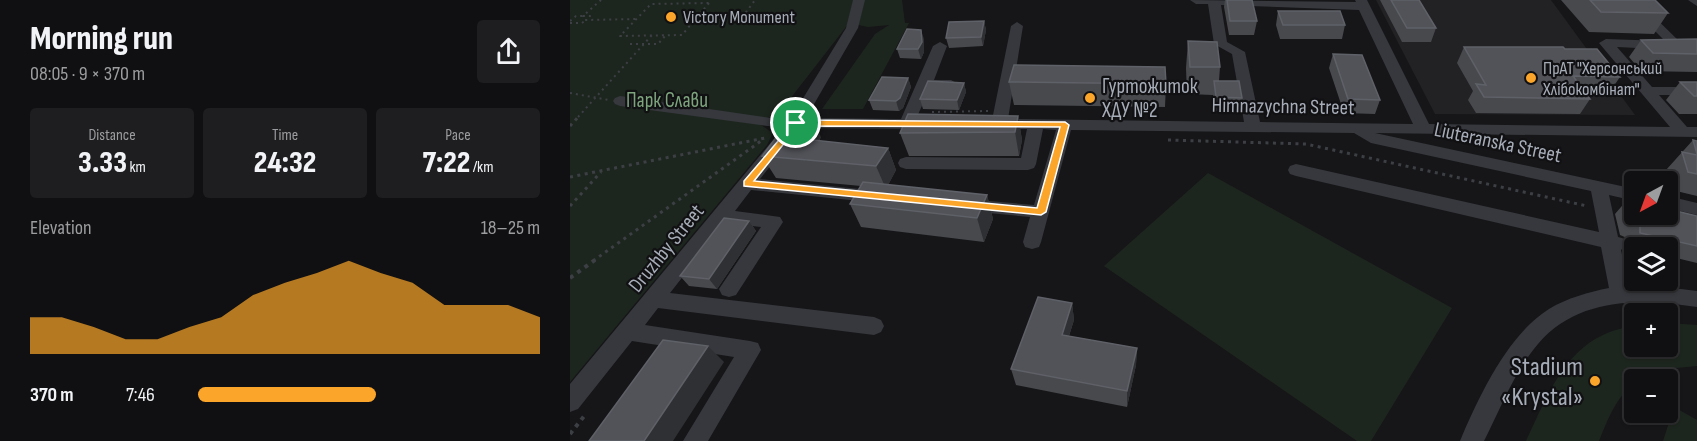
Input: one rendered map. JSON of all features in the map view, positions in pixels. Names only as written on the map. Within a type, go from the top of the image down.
[{"type":"street","name":"Druzhby Street","points":[[570,402],[796,123],[852,28],[859,0]]},
{"type":"street","points":[[1196,0],[1363,3],[1423,128]]},
{"type":"street","points":[[1630,0],[1677,46]]},
{"type":"street","points":[[1214,1],[1221,44],[1238,52],[1253,127]]},
{"type":"street","name":"Himnazychna Street","points":[[1017,26],[993,124],[1689,132]]},
{"type":"street","points":[[1689,132],[1647,91],[1606,44],[1677,46],[1697,50]]},
{"type":"street","points":[[906,124],[940,46]]},
{"type":"street","points":[[925,84],[955,84]]},
{"type":"street","points":[[1647,91],[1697,91]]},
{"type":"street","points":[[620,101],[771,123],[941,124]]},
{"type":"street","points":[[906,163],[1028,164],[1036,124]]},
{"type":"street","points":[[1032,242],[1065,125]]},
{"type":"street","name":"Liuteranska Street","points":[[1354,128],[1371,138],[1624,192]]},
{"type":"street","points":[[1296,170],[1613,243]]},
{"type":"street","points":[[747,184],[901,199]]},
{"type":"street","points":[[1598,186],[1613,243],[1621,296]]},
{"type":"street","points":[[948,203],[1041,212]]},
{"type":"street","points":[[1678,204],[1697,209]]},
{"type":"street","points":[[721,216],[774,222],[729,289]]},
{"type":"street","points":[[1472,441],[1519,354],[1540,327],[1569,309],[1603,298],[1679,295],[1697,298]]},
{"type":"street","points":[[654,299],[874,326]]},
{"type":"street","points":[[628,331],[750,350],[695,441]]},
{"type":"path","points":[[583,16],[601,0]]},
{"type":"path","points":[[667,4],[670,0]]},
{"type":"path","points":[[678,7],[683,0]]},
{"type":"path","points":[[737,24],[755,0]]},
{"type":"path","points":[[709,3],[682,35],[620,36],[651,4],[667,4],[709,3]]},
{"type":"path","points":[[576,16],[590,16],[582,23],[570,22],[576,16]]},
{"type":"path","points":[[586,20],[636,19]]},
{"type":"path","points":[[695,20],[741,19]]},
{"type":"path","points":[[637,35],[630,44],[658,44],[666,35]]},
{"type":"path","points":[[570,126],[652,35]]},
{"type":"path","points":[[570,93],[620,101]]},
{"type":"path","points":[[570,177],[765,138],[570,278]]},
{"type":"path","points":[[1306,144],[1603,210]]},
{"type":"path","points":[[570,206],[602,171]]},
{"type":"shaded area","points":[[1376,0],[1551,0],[1635,115],[1435,114]]},
{"type":"green space","name":"Парк Слави","points":[[570,0],[902,0],[905,23],[909,23],[863,109],[822,109],[875,34],[889,25],[868,27],[849,23],[776,117],[769,117],[761,125],[773,133],[767,145],[570,382]]},
{"type":"green space","points":[[1208,173],[1452,308],[1371,441],[1357,441],[1104,266]]},
{"type":"green space","name":"Stadium «Krystal»","points":[[1678,324],[1697,325],[1697,366],[1624,369],[1624,394],[1613,409],[1599,441],[1526,441],[1544,402],[1565,367],[1578,352],[1594,340],[1612,331],[1624,328],[1624,357],[1678,357]]},
{"type":"green space","points":[[1678,409],[1697,420],[1697,441],[1663,441],[1669,423],[1678,423]]},
{"type":"building","points":[[1227,0],[1252,0],[1257,21],[1230,21]]},
{"type":"building","points":[[1391,0],[1419,0],[1436,28],[1407,28]]},
{"type":"building","points":[[1590,0],[1655,0],[1668,13],[1601,12]]},
{"type":"building","points":[[1278,11],[1340,11],[1345,25],[1283,25]]},
{"type":"building","points":[[984,21],[981,37],[946,38],[949,22]]},
{"type":"building","points":[[907,29],[921,30],[922,42],[918,49],[897,49]]},
{"type":"building","points":[[1697,39],[1697,54],[1653,53],[1641,40]]},
{"type":"building","points":[[1188,41],[1217,42],[1220,67],[1190,67]]},
{"type":"building","points":[[1464,47],[1597,49],[1620,77],[1573,76],[1590,99],[1484,97],[1476,84],[1486,85]]},
{"type":"building","points":[[1333,54],[1362,55],[1380,100],[1348,99]]},
{"type":"building","points":[[1014,65],[1165,67],[1166,84],[1009,82]]},
{"type":"building","points":[[882,77],[908,78],[900,98],[896,101],[869,100]]},
{"type":"building","points":[[928,81],[964,83],[957,100],[920,99]]},
{"type":"building","points":[[1214,81],[1239,81],[1242,98],[1216,97]]},
{"type":"building","points":[[1680,82],[1697,82],[1697,96],[1694,96]]},
{"type":"building","points":[[794,114],[810,115],[794,138],[888,148],[876,166],[762,156]]},
{"type":"building","points":[[908,114],[1018,116],[1015,132],[900,133]]},
{"type":"building","points":[[1693,140],[1697,141],[1697,154]]},
{"type":"building","points":[[1682,152],[1697,155],[1697,174],[1688,172]]},
{"type":"building","points":[[863,182],[987,195],[977,218],[850,204]]},
{"type":"building","points":[[1678,211],[1697,216],[1697,246],[1678,242],[1678,237],[1658,237],[1640,233],[1640,225],[1678,225]]},
{"type":"building","points":[[724,218],[749,221],[709,279],[680,276]]},
{"type":"building","points":[[1038,297],[1072,303],[1062,335],[1137,348],[1127,391],[1011,369]]},
{"type":"building","points":[[663,340],[708,346],[644,441],[589,441]]},
{"type":"place","name":"Victory Monument","points":[[671,17]]},
{"type":"place","name":"ПрАТ \"Херсонський Хлібокомбінат\"","points":[[1531,78]]},
{"type":"place","name":"Гуртожиток ХДУ №2","points":[[1090,98]]},
{"type":"place","name":"Stadium «Krystal»","points":[[1595,381]]},
{"type":"route","points":[[796,123],[1065,125],[1041,212],[747,184],[796,123]]}]
